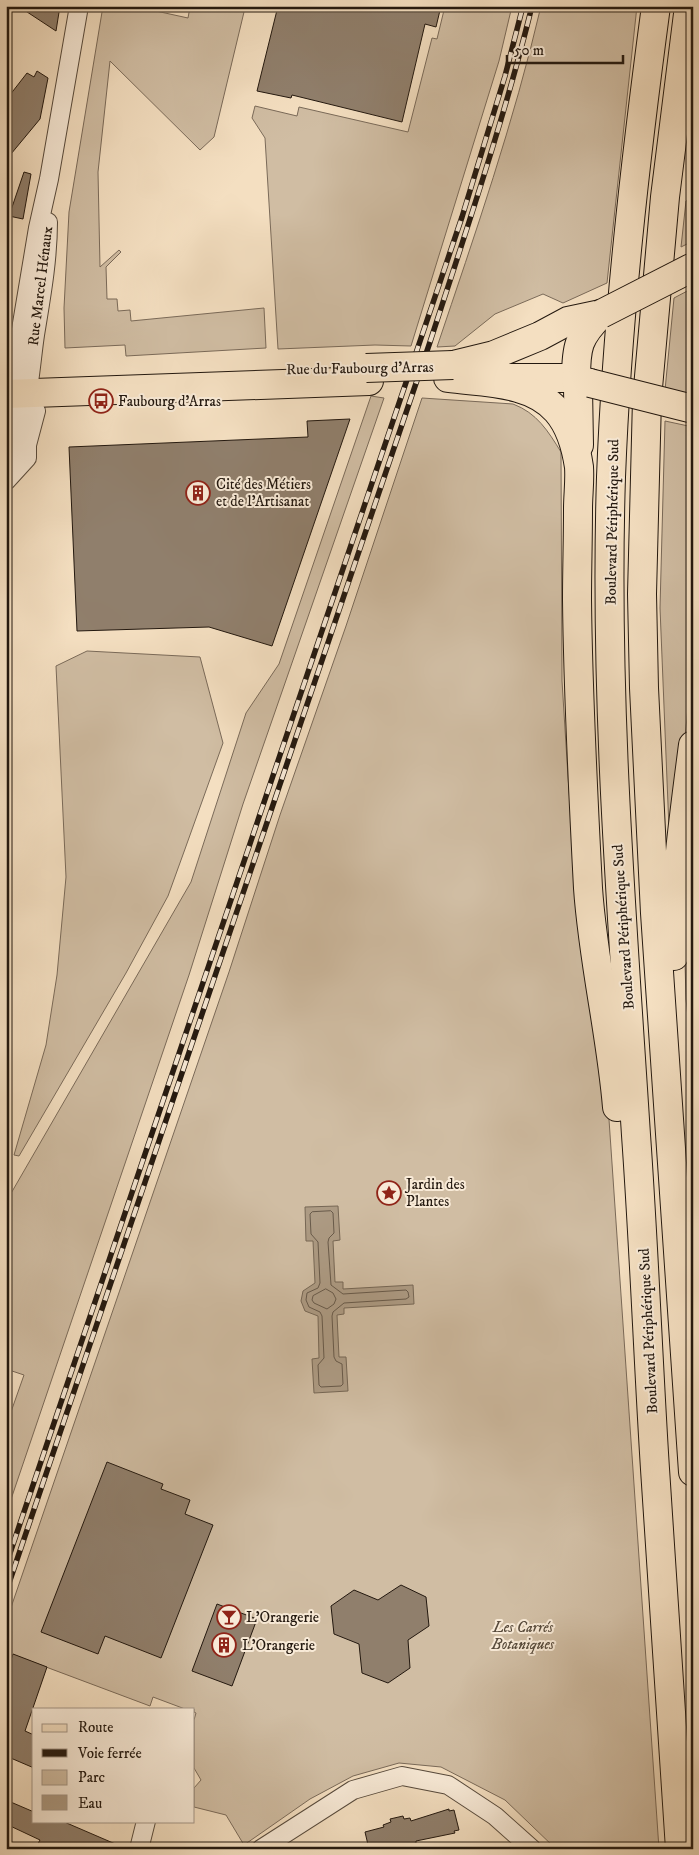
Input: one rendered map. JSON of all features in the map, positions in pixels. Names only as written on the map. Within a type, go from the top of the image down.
[{"type":"main road","name":"Boulevard Périphérique Sud","points":[[656,6],[632,206],[618,349],[611,479],[610,558],[613,752],[647,1297],[655,1467],[680,1849]]},
{"type":"main road","name":"Boulevard Périphérique Sud","points":[[689,6],[664,206],[647,399],[642,602],[644,688],[655,913],[693,1472]]},
{"type":"main road","name":"Rue du Faubourg d'Arras","points":[[450,372],[540,336],[568,322],[600,314],[693,267]]},
{"type":"main road","points":[[600,314],[586,330],[580,341],[577,355],[583,381],[578,388],[577,593],[588,888],[592,929],[615,1083],[631,1285],[655,1467]]},
{"type":"main road","points":[[450,372],[519,388],[541,398],[557,412],[569,429],[579,469]]},
{"type":"main road","name":"Rue du Faubourg d'Arras","points":[[17,392],[368,374],[450,372],[549,377],[583,381],[693,409]]},
{"type":"main road","points":[[693,745],[678,868],[674,925],[675,971],[693,1234]]},
{"type":"street","name":"Rue Marcel Hénaux","points":[[17,392],[46,258],[49,179],[79,6]]},
{"type":"street","points":[[6,457],[17,438],[17,392]]},
{"type":"street","points":[[6,481],[27,458],[27,445],[17,392]]},
{"type":"street","points":[[262,1849],[353,1790],[402,1776],[448,1785],[495,1816],[532,1849]]},
{"type":"street","points":[[139,1849],[146,1822]]},
{"type":"green space","points":[[103,6],[133,6],[188,18],[190,7],[186,6],[218,6],[244,12],[214,137],[200,150],[110,61],[98,172],[100,267],[119,250],[121,252],[106,267],[107,299],[117,299],[118,311],[130,310],[131,321],[264,308],[266,348],[126,356],[125,345],[65,348],[64,308],[69,212]]},
{"type":"green space","points":[[445,6],[512,6],[499,61],[411,346],[375,345],[278,349],[265,138],[252,118],[255,106],[297,116],[299,107],[408,132],[432,38],[437,39]]},
{"type":"green space","points":[[541,6],[637,6],[607,283],[563,303],[543,294],[495,314],[455,346],[437,347],[506,135]]},
{"type":"green space","points":[[693,198],[693,241],[681,247],[686,201]]},
{"type":"green space","points":[[693,288],[693,398],[665,390],[674,298]]},
{"type":"green space","points":[[371,396],[384,398],[243,804],[189,975],[6,1514],[6,1426],[24,1375],[6,1369],[6,1202],[191,882],[246,713],[279,664]]},
{"type":"green space","name":"Jardin des Plantes","points":[[422,398],[513,404],[529,412],[546,430],[561,452],[562,681],[568,777],[576,880],[608,1105],[659,1849],[556,1849],[505,1800],[441,1767],[399,1763],[353,1776],[310,1799],[244,1845],[226,1815],[195,1807],[195,1787],[201,1780],[195,1770],[195,1708],[182,1708],[153,1697],[150,1706],[14,1655],[6,1675],[6,1622]]},
{"type":"green space","points":[[665,421],[693,427],[693,657],[671,878],[660,608]]},
{"type":"green space","points":[[87,651],[200,657],[223,743],[168,896],[126,973],[19,1156],[14,1155],[46,1045],[57,975],[66,877],[56,666]]},
{"type":"green space","points":[[693,840],[693,1036],[690,1036],[685,962]]},
{"type":"water","points":[[338,1206],[340,1240],[333,1241],[335,1282],[343,1282],[343,1289],[413,1285],[414,1304],[344,1308],[344,1314],[337,1315],[339,1357],[346,1357],[348,1391],[314,1393],[312,1359],[319,1358],[318,1316],[305,1311],[301,1301],[303,1291],[315,1283],[313,1241],[306,1241],[305,1207]]},
{"type":"building","points":[[18,6],[60,6],[56,31]]},
{"type":"building","points":[[278,6],[441,6],[436,27],[425,24],[402,122],[292,95],[291,98],[257,91]]},
{"type":"building","points":[[37,71],[48,78],[40,119],[6,160],[6,100],[27,73],[34,77]]},
{"type":"building","points":[[24,172],[31,174],[23,219],[9,216]]},
{"type":"building","name":"Cité des Métiers et de l'Artisanat","points":[[350,419],[272,646],[209,627],[77,631],[69,447],[308,437],[307,421]]},
{"type":"building","points":[[107,1462],[163,1484],[161,1489],[190,1500],[185,1514],[213,1525],[161,1658],[105,1636],[98,1654],[41,1632]]},
{"type":"building","points":[[401,1585],[426,1597],[429,1626],[408,1640],[410,1668],[388,1683],[362,1673],[359,1644],[334,1634],[331,1606],[354,1590],[378,1600]]},
{"type":"building","name":"L'Orangerie","points":[[217,1604],[257,1619],[232,1686],[192,1671]]},
{"type":"building","points":[[13,1654],[47,1667],[25,1731],[32,1734],[32,1767],[6,1756],[6,1675]]},
{"type":"building","points":[[6,1800],[32,1811],[32,1822],[64,1822],[127,1849],[35,1849],[40,1840],[6,1824]]},
{"type":"building","points":[[449,1809],[449,1811],[454,1810],[459,1830],[454,1831],[455,1833],[416,1841],[416,1843],[395,1849],[369,1849],[365,1832],[384,1827],[383,1825],[391,1822],[390,1819],[403,1816],[404,1819],[410,1818],[411,1821]]},
{"type":"railway","points":[[6,1565],[462,217],[505,76],[523,6]]},
{"type":"railway","points":[[6,1592],[430,342],[497,133],[532,6]]},
{"type":"place","name":"Faubourg d'Arras","points":[[101,401]]},
{"type":"place","name":"Cité des Métiers et de l'Artisanat","points":[[198,493]]},
{"type":"place","name":"Jardin des Plantes","points":[[389,1193]]},
{"type":"place","name":"L’Orangerie","points":[[229,1617]]},
{"type":"place","name":"L'Orangerie","points":[[224,1645]]},
{"type":"park label","name":"Les Carrés Botaniques","points":[[523,1636]]}]
